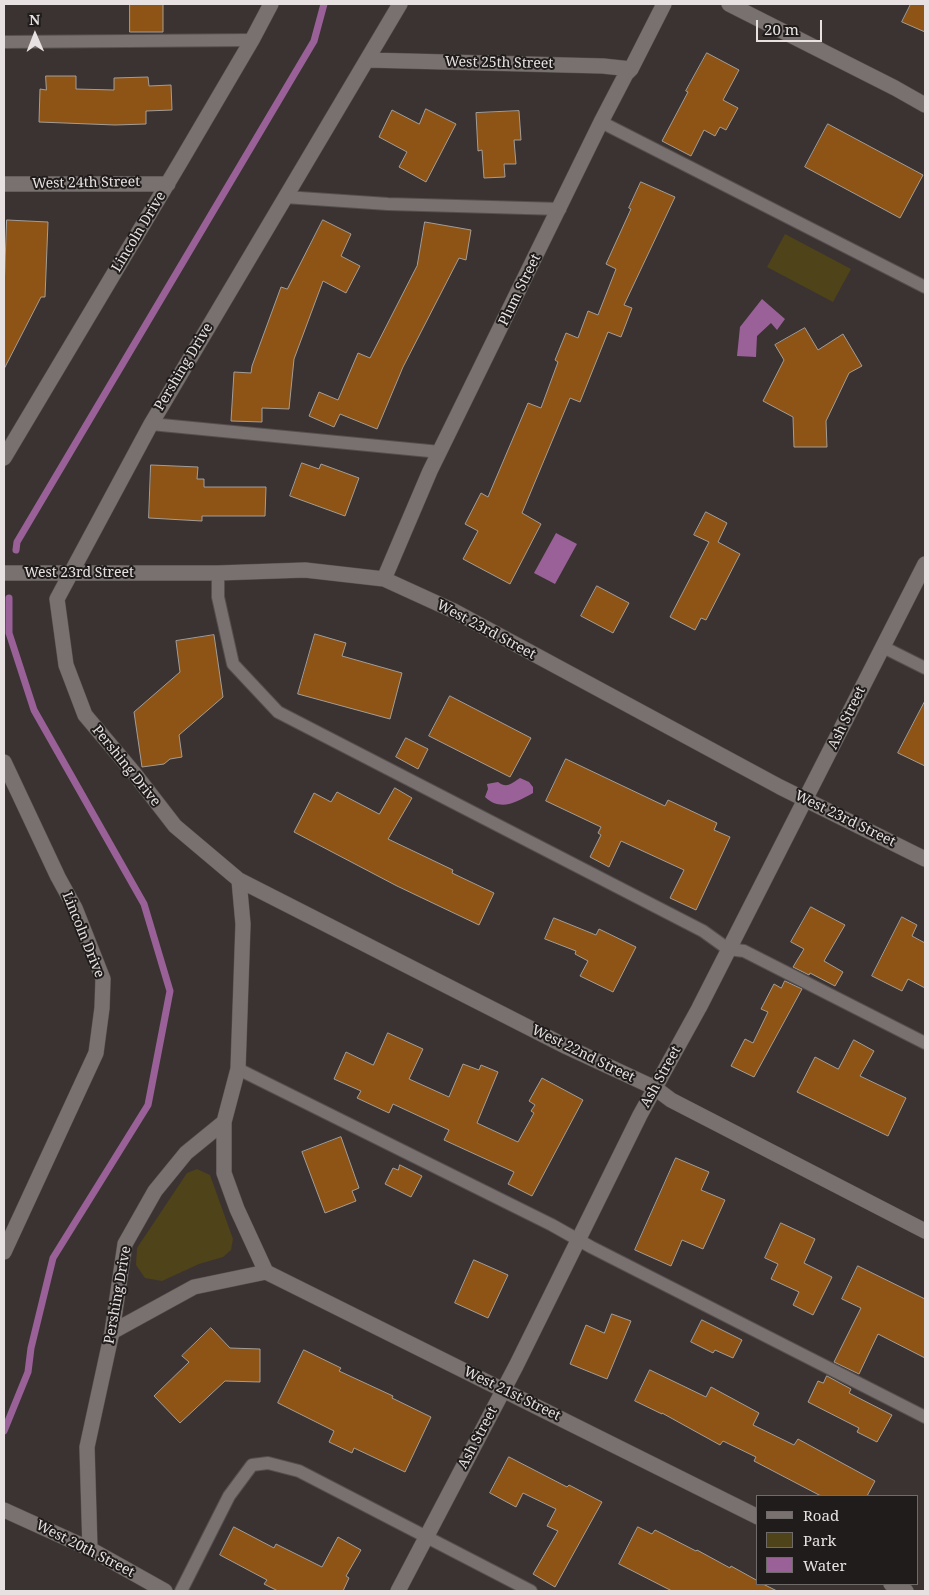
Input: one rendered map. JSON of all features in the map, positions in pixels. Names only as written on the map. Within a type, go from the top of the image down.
[{"type":"street","name":"Lincoln Drive","points":[[4,458],[168,184],[271,4]]},
{"type":"street","name":"Pershing Drive","points":[[239,880],[175,826],[134,773],[85,715],[66,665],[57,599],[151,424],[400,4]]},
{"type":"street","name":"Plum Street","points":[[384,580],[430,471],[626,74],[632,69],[664,4]]},
{"type":"street","points":[[729,4],[925,105]]},
{"type":"street","name":"West 25th Street","points":[[367,60],[603,66],[632,69]]},
{"type":"street","name":"West 24th Street","points":[[4,184],[168,184]]},
{"type":"street","name":"Ash Street","points":[[398,1591],[503,1390],[655,1088],[699,1008],[925,564]]},
{"type":"street","name":"West 23rd Street","points":[[4,573],[218,573],[304,570],[384,580],[454,612],[780,787],[925,859]]},
{"type":"street","name":"Lincoln Drive","points":[[4,762],[58,877],[75,908],[103,979],[102,1008],[96,1053],[4,1252]]},
{"type":"street","points":[[112,1332],[194,1287],[266,1272],[237,1209],[224,1173],[224,1122],[238,1069],[243,924],[239,880]]},
{"type":"street","name":"West 22nd Street","points":[[239,880],[567,1047],[655,1088],[671,1100],[925,1230]]},
{"type":"street","name":"Pershing Drive","points":[[90,1549],[88,1447],[112,1332],[126,1244],[155,1191],[186,1153],[224,1122]]},
{"type":"street","name":"West 21st Street","points":[[266,1272],[756,1516]]},
{"type":"street","name":"West 20th Street","points":[[4,1510],[90,1549],[165,1591]]},
{"type":"street","points":[[893,1585],[906,1591]]},
{"type":"lane","points":[[4,42],[252,40]]},
{"type":"lane","points":[[602,122],[925,287]]},
{"type":"lane","points":[[285,198],[388,204],[560,209]]},
{"type":"lane","points":[[151,424],[440,452]]},
{"type":"lane","points":[[218,573],[218,598],[233,664],[278,712],[703,931],[728,949],[744,951],[925,1044]]},
{"type":"lane","points":[[882,647],[925,668]]},
{"type":"lane","points":[[238,1069],[925,1417]]},
{"type":"lane","points":[[181,1591],[229,1496],[252,1465],[268,1463],[299,1470],[531,1591]]},
{"type":"green space","points":[[785,234],[851,269],[833,302],[767,267]]},
{"type":"green space","points":[[197,1169],[210,1175],[233,1239],[231,1250],[223,1257],[199,1264],[162,1281],[145,1278],[136,1265],[137,1248],[187,1173]]},
{"type":"water","points":[[762,299],[785,319],[777,330],[771,323],[757,336],[756,357],[737,356],[740,327]]},
{"type":"water","points":[[556,533],[577,544],[555,584],[534,573]]},
{"type":"water","points":[[520,778],[529,782],[533,787],[533,793],[515,802],[503,805],[491,802],[485,797],[488,789],[487,784],[498,782],[507,785]]},
{"type":"building","points":[[130,4],[163,4],[163,32],[130,32]]},
{"type":"building","points":[[911,4],[925,4],[925,32],[902,22]]},
{"type":"building","points":[[707,53],[739,70],[723,100],[738,108],[726,130],[720,127],[715,136],[704,130],[691,156],[662,141]]},
{"type":"building","points":[[46,76],[76,76],[76,89],[114,90],[114,78],[148,77],[149,86],[171,85],[172,110],[146,111],[146,124],[115,125],[39,122],[40,89],[46,90]]},
{"type":"building","points":[[426,109],[456,124],[426,182],[399,167],[407,152],[379,137],[392,110],[419,124]]},
{"type":"building","points":[[519,111],[521,140],[514,140],[516,164],[504,164],[505,177],[484,178],[482,150],[478,151],[476,113]]},
{"type":"building","points":[[828,124],[923,175],[900,218],[805,167]]},
{"type":"building","points":[[641,182],[675,197],[624,305],[632,308],[621,337],[608,332],[580,402],[570,398],[522,513],[541,524],[510,584],[463,559],[478,531],[465,524],[481,493],[488,497],[528,403],[541,408],[558,362],[555,360],[566,333],[578,338],[588,311],[598,315],[616,269],[606,264]]},
{"type":"building","points":[[7,220],[48,222],[45,297],[41,297],[4,369],[4,291]]},
{"type":"building","points":[[323,220],[351,234],[341,256],[360,266],[346,293],[323,281],[294,359],[289,409],[262,408],[262,422],[231,421],[234,372],[251,373],[281,287],[287,289]]},
{"type":"building","points":[[425,222],[471,230],[466,260],[459,258],[403,367],[377,429],[340,414],[334,427],[309,416],[319,392],[338,400],[358,353],[370,358],[417,266]]},
{"type":"building","points":[[805,328],[818,350],[843,334],[862,366],[849,373],[826,421],[827,447],[794,447],[793,417],[763,401],[784,360],[775,345]]},
{"type":"building","points":[[302,463],[319,469],[321,464],[359,478],[345,516],[290,496]]},
{"type":"building","points":[[151,465],[198,467],[197,479],[204,479],[204,487],[266,487],[265,516],[202,516],[202,521],[149,518]]},
{"type":"building","points":[[706,512],[727,523],[718,542],[740,554],[706,620],[701,618],[695,630],[670,617],[709,542],[694,535]]},
{"type":"building","points":[[597,586],[629,603],[613,633],[581,616]]},
{"type":"building","points":[[315,634],[346,643],[342,656],[402,673],[390,719],[298,694]]},
{"type":"building","points":[[214,635],[223,697],[179,735],[182,757],[170,759],[164,764],[142,767],[134,712],[180,672],[176,641]]},
{"type":"building","points":[[450,696],[531,738],[510,777],[429,736]]},
{"type":"building","points":[[925,701],[925,766],[898,753]]},
{"type":"building","points":[[406,738],[428,749],[418,769],[396,757]]},
{"type":"building","points":[[566,759],[665,806],[668,800],[717,823],[714,830],[730,837],[696,910],[670,898],[684,870],[621,841],[609,867],[590,857],[601,835],[598,833],[601,827],[546,801]]},
{"type":"building","points":[[395,788],[412,798],[388,839],[453,870],[452,873],[494,893],[479,925],[397,886],[294,832],[314,793],[331,802],[337,792],[379,814]]},
{"type":"building","points":[[811,907],[845,925],[824,961],[843,972],[835,986],[810,973],[809,975],[793,967],[804,949],[791,942]]},
{"type":"building","points":[[902,917],[917,925],[912,936],[925,943],[925,988],[908,979],[902,991],[872,976]]},
{"type":"building","points":[[554,918],[596,935],[599,929],[636,947],[613,992],[580,976],[588,961],[575,954],[576,951],[545,939]]},
{"type":"building","points":[[785,981],[802,989],[754,1077],[731,1066],[745,1039],[753,1043],[768,1012],[761,1009],[774,984],[781,988]]},
{"type":"building","points":[[388,1033],[423,1049],[409,1079],[449,1097],[463,1064],[479,1070],[481,1065],[498,1072],[477,1123],[518,1142],[534,1113],[531,1111],[535,1105],[529,1101],[542,1078],[583,1100],[532,1196],[508,1184],[514,1172],[444,1140],[449,1130],[393,1104],[389,1113],[357,1098],[361,1091],[334,1079],[346,1052],[373,1065]]},
{"type":"building","points":[[854,1040],[874,1051],[860,1076],[906,1098],[888,1136],[797,1092],[815,1057],[838,1069]]},
{"type":"building","points":[[341,1137],[359,1188],[352,1191],[356,1201],[325,1213],[302,1152]]},
{"type":"building","points":[[676,1158],[709,1172],[701,1190],[725,1200],[703,1249],[682,1240],[671,1266],[635,1250]]},
{"type":"building","points":[[400,1165],[422,1176],[411,1197],[385,1184],[393,1168],[398,1170]]},
{"type":"building","points":[[781,1223],[815,1239],[804,1263],[832,1277],[813,1315],[793,1305],[799,1292],[771,1279],[778,1264],[765,1258]]},
{"type":"building","points":[[474,1260],[508,1275],[488,1318],[455,1303]]},
{"type":"building","points":[[858,1266],[925,1299],[925,1358],[878,1334],[859,1374],[834,1362],[861,1308],[842,1299]]},
{"type":"building","points":[[612,1314],[631,1321],[607,1379],[570,1364],[586,1325],[604,1333]]},
{"type":"building","points":[[702,1320],[742,1340],[733,1358],[715,1350],[713,1353],[691,1342]]},
{"type":"building","points":[[211,1328],[230,1348],[260,1349],[260,1382],[225,1381],[180,1423],[154,1396],[189,1362],[182,1356]]},
{"type":"building","points":[[304,1350],[341,1368],[339,1371],[393,1396],[392,1398],[431,1417],[405,1472],[354,1448],[352,1453],[329,1442],[334,1431],[278,1403]]},
{"type":"building","points":[[650,1370],[706,1397],[711,1387],[759,1413],[753,1425],[794,1445],[798,1439],[875,1481],[868,1495],[819,1495],[754,1461],[756,1457],[723,1441],[720,1445],[662,1413],[635,1401]]},
{"type":"building","points":[[827,1376],[851,1389],[849,1393],[892,1415],[877,1442],[857,1432],[859,1428],[808,1402],[818,1381],[823,1383]]},
{"type":"building","points":[[509,1457],[567,1487],[569,1485],[602,1502],[555,1587],[533,1574],[558,1531],[547,1526],[556,1509],[523,1493],[516,1507],[490,1493]]},
{"type":"building","points":[[234,1527],[274,1548],[276,1544],[322,1567],[338,1537],[361,1550],[346,1576],[349,1578],[343,1591],[278,1591],[264,1584],[267,1580],[220,1555]]},
{"type":"building","points":[[638,1527],[652,1534],[655,1530],[730,1568],[731,1566],[756,1580],[756,1585],[765,1585],[777,1591],[672,1591],[619,1564]]},
{"type":"waterway","points":[[16,550],[17,542],[314,41],[324,4]]},
{"type":"waterway","points":[[4,1431],[28,1372],[31,1348],[53,1258],[148,1105],[170,991],[144,904],[34,710],[9,633],[9,598]]}]
